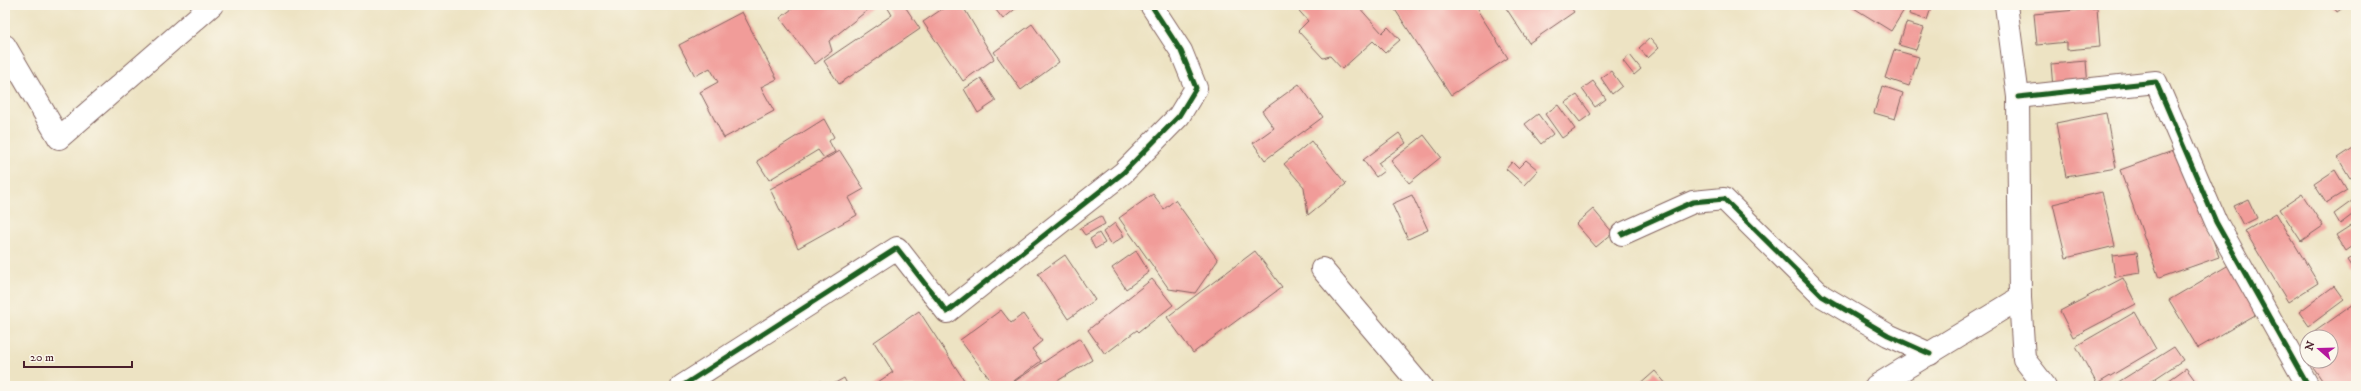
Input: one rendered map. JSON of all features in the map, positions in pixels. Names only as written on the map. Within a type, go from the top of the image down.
[{"type":"street","points":[[5,46],[59,138],[212,5]]},
{"type":"street","points":[[682,386],[897,248],[947,312],[1123,173],[1179,116],[1196,88],[1181,51],[1151,5]]},
{"type":"street","points":[[2006,5],[2018,97],[2020,298],[2024,359],[2045,386]]},
{"type":"street","points":[[2018,97],[2156,82],[2216,222],[2308,386]]},
{"type":"street","points":[[1622,234],[1693,202],[1724,199],[1822,296],[1888,335],[1930,354]]},
{"type":"street","points":[[1322,269],[1421,386]]},
{"type":"street","points":[[1876,386],[2020,298]]},
{"type":"building","points":[[789,5],[874,5],[829,41],[832,51],[815,64],[780,18],[792,9]]},
{"type":"building","points":[[886,5],[904,5],[920,29],[839,84],[824,61],[892,15]]},
{"type":"building","points":[[948,5],[962,5],[994,59],[963,81],[923,22]]},
{"type":"building","points":[[992,5],[1020,5],[1003,19]]},
{"type":"building","points":[[1294,5],[1357,5],[1382,33],[1388,27],[1400,40],[1385,53],[1373,41],[1342,69],[1330,56],[1323,58],[1298,31],[1308,21]]},
{"type":"building","points":[[1392,5],[1474,5],[1508,58],[1451,95]]},
{"type":"building","points":[[1504,5],[1569,5],[1574,12],[1529,43]]},
{"type":"building","points":[[1849,5],[1907,5],[1891,31]]},
{"type":"building","points":[[1912,5],[1932,5],[1927,20],[1909,14]]},
{"type":"building","points":[[2332,5],[2347,5],[2337,12]]},
{"type":"building","points":[[2097,8],[2100,47],[2067,50],[2067,42],[2037,45],[2034,14]]},
{"type":"building","points":[[742,12],[777,79],[761,87],[774,111],[724,138],[700,92],[718,82],[710,68],[695,76],[679,45]]},
{"type":"building","points":[[1906,23],[1924,28],[1916,50],[1899,45]]},
{"type":"building","points":[[1032,24],[1059,62],[1021,90],[994,52]]},
{"type":"building","points":[[1650,38],[1659,48],[1648,58],[1639,48]]},
{"type":"building","points":[[1894,50],[1919,57],[1909,86],[1885,78]]},
{"type":"building","points":[[1630,55],[1641,69],[1634,75],[1623,61]]},
{"type":"building","points":[[2086,61],[2088,86],[2053,88],[2051,64]]},
{"type":"building","points":[[1611,71],[1622,86],[1612,94],[1601,78]]},
{"type":"building","points":[[981,78],[996,101],[978,113],[964,89]]},
{"type":"building","points":[[1593,81],[1606,99],[1595,107],[1582,89]]},
{"type":"building","points":[[1299,84],[1323,117],[1265,160],[1253,143],[1274,128],[1262,111]]},
{"type":"building","points":[[1882,86],[1903,93],[1895,119],[1874,113]]},
{"type":"building","points":[[1577,95],[1591,114],[1580,122],[1565,103]]},
{"type":"building","points":[[1558,105],[1575,129],[1562,138],[1545,114]]},
{"type":"building","points":[[2106,113],[2116,168],[2066,177],[2056,123]]},
{"type":"building","points":[[1538,114],[1553,134],[1541,144],[1525,124]]},
{"type":"building","points":[[824,119],[834,137],[829,141],[835,152],[824,158],[818,150],[769,180],[757,161]]},
{"type":"building","points":[[1399,133],[1406,143],[1378,163],[1384,171],[1376,177],[1363,160]]},
{"type":"building","points":[[1424,135],[1441,157],[1409,183],[1391,161]]},
{"type":"building","points":[[1311,141],[1346,184],[1308,215],[1304,187],[1284,164]]},
{"type":"building","points":[[2356,146],[2356,175],[2350,178],[2338,158]]},
{"type":"building","points":[[2181,148],[2219,257],[2159,278],[2120,170]]},
{"type":"building","points":[[840,151],[864,189],[848,198],[857,215],[798,248],[770,189]]},
{"type":"building","points":[[1526,160],[1538,170],[1524,185],[1506,169],[1512,162],[1518,168]]},
{"type":"building","points":[[2335,170],[2347,190],[2326,203],[2314,184]]},
{"type":"building","points":[[2102,192],[2115,246],[2066,258],[2053,204]]},
{"type":"building","points":[[1153,194],[1164,209],[1175,200],[1218,260],[1195,293],[1169,289],[1119,218]]},
{"type":"building","points":[[2302,194],[2323,226],[2301,241],[2280,209]]},
{"type":"building","points":[[1412,195],[1428,230],[1408,239],[1392,204]]},
{"type":"building","points":[[2356,198],[2356,212],[2340,224],[2334,214]]},
{"type":"building","points":[[2248,199],[2257,218],[2243,225],[2233,206]]},
{"type":"building","points":[[1593,209],[1613,233],[1596,247],[1576,224]]},
{"type":"building","points":[[2276,213],[2318,283],[2288,302],[2245,231]]},
{"type":"building","points":[[1101,216],[1105,224],[1085,235],[1080,228]]},
{"type":"building","points":[[2356,222],[2356,244],[2346,251],[2336,235]]},
{"type":"building","points":[[1115,223],[1124,236],[1111,245],[1103,232]]},
{"type":"building","points":[[1099,233],[1105,243],[1095,249],[1090,239]]},
{"type":"building","points":[[1136,251],[1149,272],[1126,289],[1112,268]]},
{"type":"building","points":[[1255,251],[1282,287],[1193,353],[1167,317]]},
{"type":"building","points":[[2137,252],[2140,273],[2115,277],[2112,255]]},
{"type":"building","points":[[1065,255],[1095,300],[1068,319],[1038,274]]},
{"type":"building","points":[[2356,255],[2356,272],[2348,260]]},
{"type":"building","points":[[2234,262],[2262,311],[2198,348],[2169,300]]},
{"type":"building","points":[[2123,278],[2136,304],[2073,337],[2060,311]]},
{"type":"building","points":[[1152,279],[1173,305],[1139,332],[1137,330],[1105,354],[1088,330]]},
{"type":"building","points":[[2334,286],[2344,300],[2309,326],[2299,312]]},
{"type":"building","points":[[2354,304],[2356,307],[2356,386],[2326,386],[2314,369],[2339,369],[2339,329],[2319,329]]},
{"type":"building","points":[[1001,310],[1011,323],[1023,314],[1042,341],[1032,349],[1041,361],[1007,386],[995,386],[960,340]]},
{"type":"building","points":[[919,311],[968,386],[872,386],[893,372],[874,342]]},
{"type":"building","points":[[2135,312],[2156,349],[2097,384],[2076,346]]},
{"type":"building","points":[[1080,338],[1092,360],[1049,386],[1018,386],[1015,381]]},
{"type":"building","points":[[2174,347],[2183,360],[2144,386],[2112,386]]},
{"type":"building","points":[[2186,368],[2199,386],[2161,386]]},
{"type":"building","points":[[1655,371],[1668,386],[1638,386]]},
{"type":"building","points":[[844,378],[848,386],[830,386]]},
{"type":"building","points":[[821,381],[824,386],[812,386]]},
{"type":"cycle path","points":[[682,386],[897,248],[947,312],[1123,173],[1179,116],[1196,88],[1181,51],[1151,5]]},
{"type":"cycle path","points":[[2018,97],[2156,82],[2216,222],[2308,386]]},
{"type":"cycle path","points":[[1622,234],[1693,202],[1724,199],[1822,296],[1888,335],[1930,354]]}]
